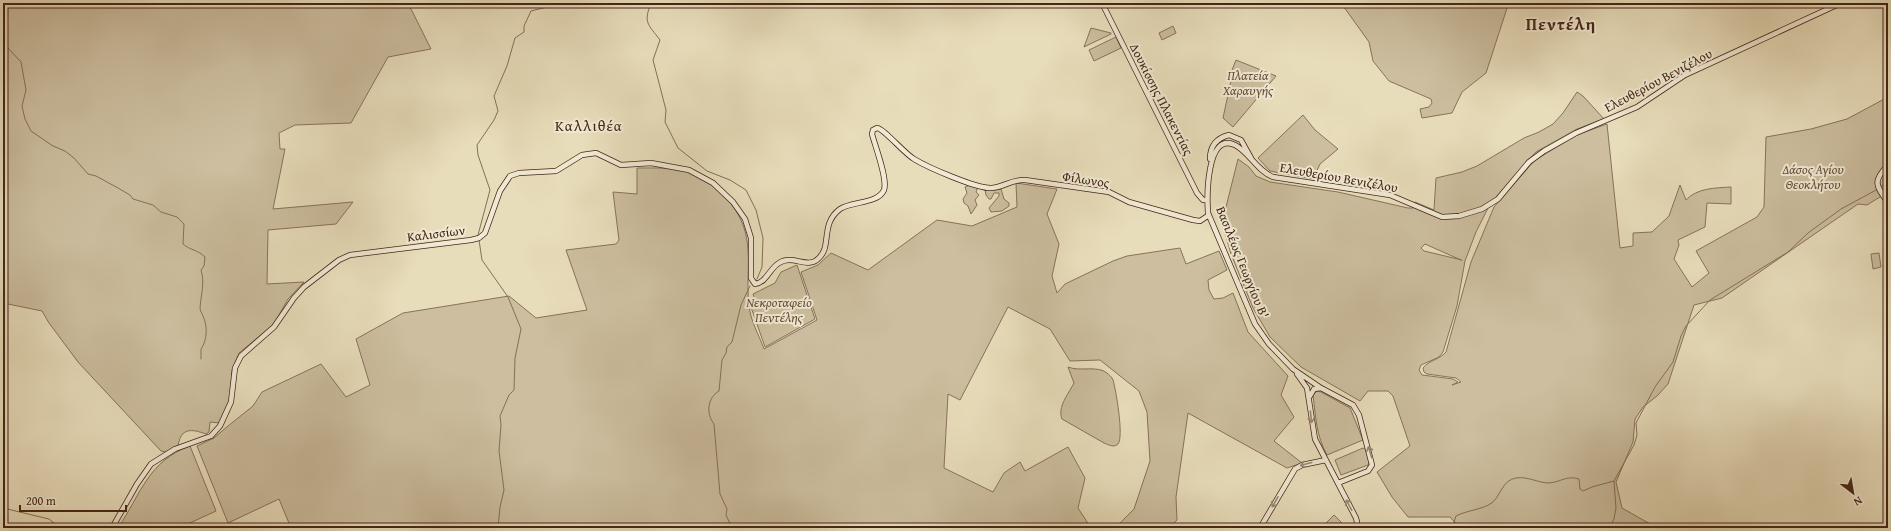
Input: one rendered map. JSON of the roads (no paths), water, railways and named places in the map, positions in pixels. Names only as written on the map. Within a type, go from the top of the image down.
[{"type":"main road","name":"Δουκίσσης Πλακεντίας","points":[[1102,3],[1197,193],[1203,200],[1207,200]]},
{"type":"main road","name":"Ελευθερίου Βενιζέλου","points":[[1211,165],[1216,149],[1225,144],[1236,146],[1268,175],[1278,179],[1390,195],[1442,217],[1452,218],[1466,215],[1482,209],[1496,201],[1533,159],[1558,143],[1587,128],[1637,107],[1685,75],[1842,3]]},
{"type":"main road","name":"Καλισσίων","points":[[112,528],[144,472],[153,462],[175,449],[204,439],[215,433],[231,402],[234,372],[238,360],[274,327],[294,298],[304,287],[339,260],[350,255],[479,238],[486,231],[497,198],[505,182],[510,176],[517,173],[556,171],[580,156],[590,153],[601,155],[619,164],[655,164],[680,168],[697,173],[719,188],[733,202],[742,214],[750,236],[751,278],[755,284],[763,280],[776,265],[783,260],[794,259],[809,263],[817,260],[823,253],[828,227],[834,215],[844,207],[877,197],[882,193],[885,182],[872,134],[874,128],[882,129],[899,148],[912,158],[957,178]]},
{"type":"main road","name":"Ελευθερίου Βενιζέλου","points":[[1211,165],[1210,155],[1213,145],[1221,138],[1228,135],[1236,136],[1241,140],[1253,161]]},
{"type":"main road","name":"Βασιλέως Γεωργίου Β'","points":[[1211,165],[1207,200],[1209,215],[1255,324],[1269,344],[1293,369],[1321,388],[1350,403],[1356,410],[1373,460],[1368,471],[1338,482]]},
{"type":"main road","points":[[1888,165],[1879,175],[1877,186],[1888,203]]},
{"type":"main road","name":"Φίλωνος","points":[[957,178],[990,188],[1019,180],[1104,192],[1129,202],[1193,220],[1200,221],[1209,215]]},
{"type":"main road","points":[[1293,369],[1306,384],[1310,401],[1313,434],[1356,518],[1357,522],[1355,528]]},
{"type":"main road","points":[[1310,401],[1312,390],[1315,388],[1321,388]]},
{"type":"main road","points":[[1260,528],[1295,469],[1302,465],[1326,460]]},
{"type":"waterway","points":[[478,235],[490,190],[478,155],[477,145],[494,120],[498,111],[494,96],[507,66],[515,38],[524,32],[524,26],[531,11],[555,5],[557,3]]},
{"type":"waterway","points":[[651,3],[647,19],[650,27],[660,40],[653,60],[666,110],[665,122],[678,148],[707,171],[730,180],[746,190],[756,210],[763,238],[762,267],[757,279]]},
{"type":"waterway","points":[[3,34],[8,48],[21,62],[26,90],[22,106],[25,119],[31,131],[53,146],[65,151],[74,158],[88,174],[96,176],[118,188],[130,195],[133,199],[153,205],[161,212],[177,217],[184,224],[183,244],[205,257],[204,266],[201,270],[203,284],[200,308],[206,324],[206,333],[205,342],[201,349],[201,359]]},
{"type":"waterway","points":[[1880,187],[1888,182]]},
{"type":"waterway","points":[[1609,528],[1614,519],[1616,508],[1614,481],[1634,445],[1637,435],[1636,423],[1655,387],[1673,362],[1681,336],[1686,326],[1710,300],[1788,252],[1808,233],[1841,209],[1878,189]]},
{"type":"waterway","points":[[479,240],[482,260],[508,297],[521,329],[515,358],[514,390],[509,395],[500,416],[501,425],[499,451],[504,490],[500,507],[498,528]]},
{"type":"waterway","points":[[732,528],[726,515],[727,509],[720,494],[714,424],[711,420],[709,406],[712,398],[719,391],[722,360],[726,353],[727,347],[732,342],[741,305],[750,286]]},
{"type":"waterway","points":[[1452,528],[1456,516],[1489,505],[1496,499],[1505,484],[1512,479],[1525,478],[1549,483],[1567,478],[1575,478],[1579,479],[1580,489],[1583,491],[1614,481]]},
{"type":"waterway","points":[[3,508],[49,519],[60,528]]},
{"type":"district","name":"Πεντέλη","points":[[1561,24]]},
{"type":"district","name":"Καλλιθέα","points":[[589,126]]},
{"type":"park label","name":"Πλατεία Χαραυγής","points":[[1248,82]]},
{"type":"park label","name":"Δάσος Αγίου Θεοκλήτου","points":[[1813,176]]},
{"type":"park label","name":"Νεκροταφείο Πεντέλης","points":[[779,310]]}]
